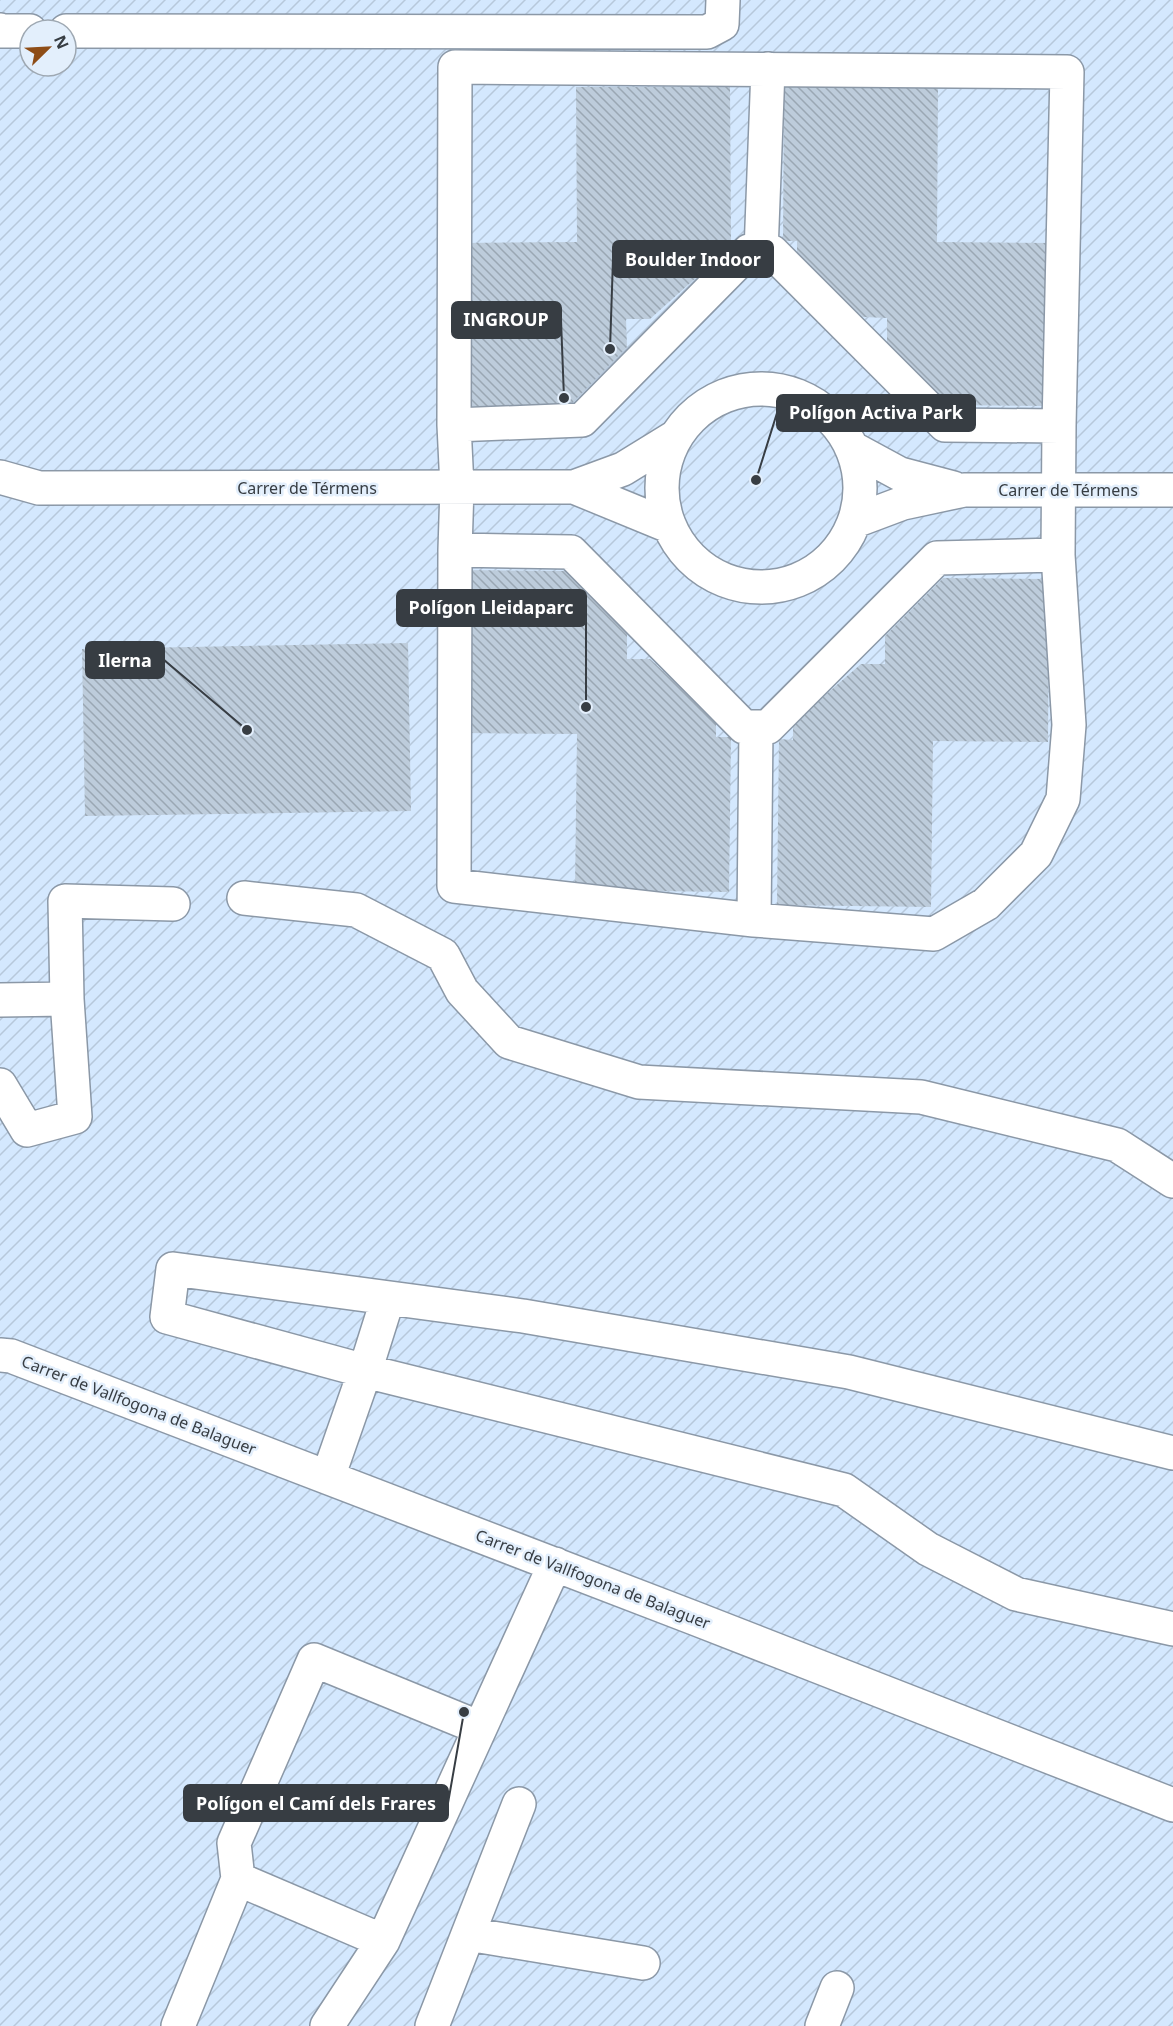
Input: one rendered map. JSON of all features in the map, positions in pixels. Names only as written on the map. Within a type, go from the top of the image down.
[{"type":"street","points":[[78,31],[707,32],[722,24],[723,0]]},
{"type":"street","points":[[0,30],[18,31]]},
{"type":"street","points":[[455,67],[768,69],[1067,72],[1058,490],[1058,555],[1069,725],[1063,799],[1036,854],[986,904],[934,934],[754,920],[454,886],[457,488],[454,425],[455,67]]},
{"type":"street","points":[[761,252],[768,69]]},
{"type":"street","points":[[454,425],[582,420],[749,251],[771,252],[945,425],[1059,426]]},
{"type":"street","points":[[752,388],[782,390],[811,402],[836,422],[852,448],[860,472],[861,497],[855,521],[840,549],[818,570],[790,584],[759,588],[729,582],[701,568],[680,545],[669,526],[661,490],[664,462],[675,437],[695,413],[722,396],[752,388]]},
{"type":"street","name":"Carrer de Térmens","points":[[0,477],[39,488],[574,487],[623,469],[675,437]]},
{"type":"street","name":"Carrer de Térmens","points":[[852,448],[900,474],[964,490]]},
{"type":"street","name":"Carrer de Térmens","points":[[574,487],[669,526]]},
{"type":"street","name":"Carrer de Térmens","points":[[0,500],[39,488]]},
{"type":"street","name":"Carrer de Térmens","points":[[855,521],[903,502],[964,490],[1173,490]]},
{"type":"street","points":[[455,550],[571,552],[744,727],[768,727],[937,558],[1058,555]]},
{"type":"street","points":[[754,920],[756,727]]},
{"type":"street","points":[[244,898],[356,910],[443,955],[462,991],[509,1042],[639,1082],[921,1097],[1117,1145],[1173,1181]]},
{"type":"street","points":[[0,1085],[27,1130],[75,1117],[67,999],[64,901],[173,904]]},
{"type":"street","points":[[0,1000],[67,999]]},
{"type":"street","points":[[1173,1453],[849,1372],[523,1316],[173,1269],[167,1317],[365,1371],[844,1490],[928,1549],[1016,1594],[1173,1629]]},
{"type":"street","points":[[328,1477],[388,1298]]},
{"type":"street","name":"Carrer de Vallfogona de Balaguer","points":[[4,1352],[555,1564],[1173,1806]]},
{"type":"street","points":[[327,2026],[383,1941],[555,1564]]},
{"type":"street","points":[[178,2026],[238,1879],[234,1843],[315,1660],[480,1728]]},
{"type":"street","points":[[432,2026],[519,1804]]},
{"type":"street","points":[[238,1879],[383,1941]]},
{"type":"street","points":[[468,1934],[643,1963]]},
{"type":"street","points":[[822,2026],[837,1988]]},
{"type":"shaded area","points":[[0,0],[1173,0],[1173,2026],[0,2026]]},
{"type":"building","points":[[784,84],[938,85],[937,242],[1052,243],[1051,406],[944,405],[887,346],[887,318],[863,317],[797,257],[797,241],[783,241]]},
{"type":"building","points":[[576,87],[730,87],[731,242],[717,242],[717,259],[650,319],[626,319],[627,347],[569,406],[462,406],[462,243],[577,242]]},
{"type":"building","points":[[463,570],[570,571],[627,631],[627,659],[650,659],[716,720],[716,737],[731,737],[729,892],[575,890],[577,734],[461,733]]},
{"type":"building","points":[[943,578],[1049,579],[1048,742],[933,741],[931,907],[777,905],[779,739],[793,740],[793,723],[861,664],[885,664],[885,636]]},
{"type":"building","points":[[408,643],[411,811],[85,816],[82,649]]},
{"type":"place","name":"Boulder Indoor","points":[[610,349]]},
{"type":"place","name":"INGROUP","points":[[564,398]]},
{"type":"place","name":"Polígon Activa Park","points":[[756,480]]},
{"type":"place","name":"Polígon Lleidaparc","points":[[586,707]]},
{"type":"place","name":"Ilerna","points":[[247,730]]},
{"type":"place","name":"Polígon el Camí dels Frares","points":[[464,1712]]}]
